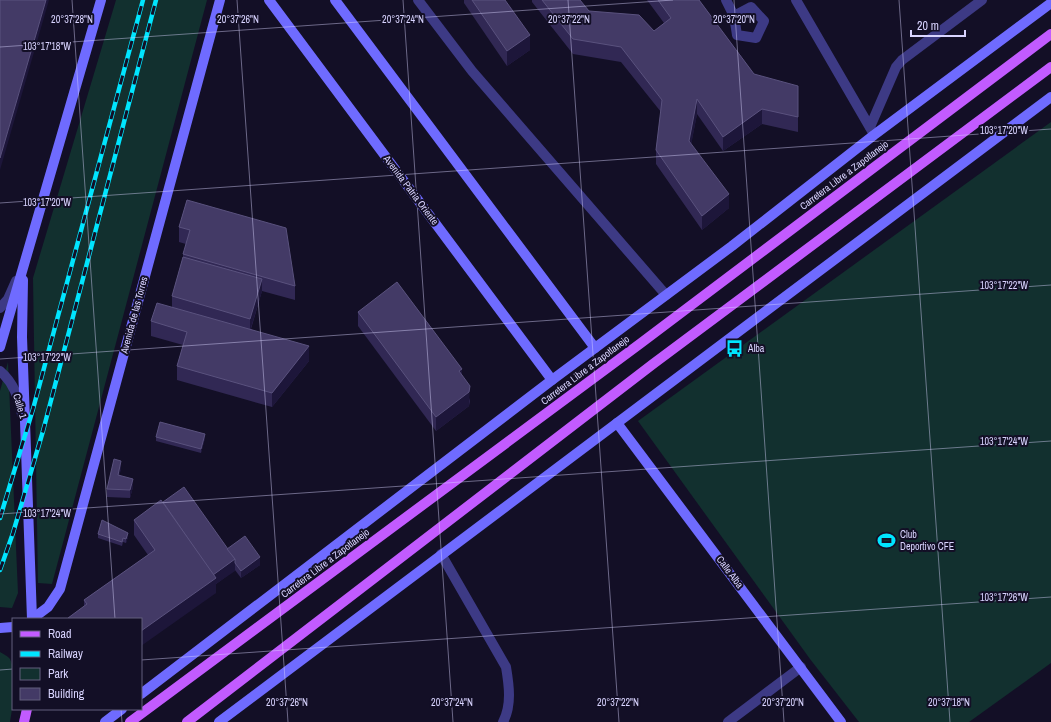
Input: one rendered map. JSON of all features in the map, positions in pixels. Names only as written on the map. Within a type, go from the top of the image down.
[{"type":"main road","points":[[0,347],[101,0]]},
{"type":"main road","name":"Avenida de las Torres","points":[[33,618],[48,607],[60,589],[220,0]]},
{"type":"main road","name":"Avenida Patria Oriente","points":[[269,0],[552,380]]},
{"type":"main road","points":[[335,0],[595,348]]},
{"type":"main road","name":"Carretera Libre a Zapotlanejo","points":[[142,693],[552,380],[732,246],[872,131],[1051,3]]},
{"type":"main road","name":"Carretera Libre a Zapotlanejo","points":[[130,722],[635,348],[1051,34]]},
{"type":"main road","points":[[187,722],[653,364],[1051,67]]},
{"type":"main road","points":[[219,722],[337,635],[441,554],[1051,97]]},
{"type":"main road","points":[[23,264],[22,315],[32,618]]},
{"type":"main road","name":"Calle Alba","points":[[617,423],[841,722]]},
{"type":"main road","points":[[0,628],[12,627]]},
{"type":"main road","points":[[24,722],[28,710]]},
{"type":"main road","points":[[105,722],[121,710]]},
{"type":"street","points":[[418,0],[472,72],[666,295]]},
{"type":"street","points":[[726,0],[734,16]]},
{"type":"street","points":[[796,0],[872,131]]},
{"type":"street","points":[[872,131],[896,67],[902,60],[982,0]]},
{"type":"street","points":[[0,308],[8,299],[23,264]]},
{"type":"street","name":"Calle 1","points":[[0,371],[6,376],[16,390],[25,424]]},
{"type":"street","points":[[441,554],[506,667],[509,687],[508,703],[503,722]]},
{"type":"street","points":[[728,722],[801,667]]},
{"type":"green space","points":[[116,0],[207,0],[52,584],[38,583],[33,278]]},
{"type":"green space","name":"Club Deportivo CFE","points":[[1051,122],[1051,663],[969,722],[859,722],[810,659],[638,421]]},
{"type":"green space","points":[[8,362],[18,593],[12,608],[0,607],[0,391]]},
{"type":"green space","points":[[0,652],[10,659],[12,665],[12,707],[10,722],[0,722]]},
{"type":"building","points":[[0,0],[46,0],[0,158]]},
{"type":"building","points":[[472,0],[505,0],[530,35],[507,51]]},
{"type":"building","points":[[542,0],[580,0],[589,11],[639,15],[654,31],[671,18],[658,0],[699,0],[754,74],[798,86],[798,117],[762,109],[723,137],[697,99],[689,141],[729,194],[702,216],[656,150],[662,100],[621,47],[573,39]]},
{"type":"building","points":[[187,200],[286,228],[295,286],[183,254],[190,230],[179,227]]},
{"type":"building","points":[[183,257],[262,279],[250,319],[172,296]]},
{"type":"building","points":[[397,282],[462,369],[459,371],[470,386],[469,392],[436,417],[358,312]]},
{"type":"building","points":[[157,303],[309,346],[272,393],[177,366],[187,332],[151,321]]},
{"type":"building","points":[[160,422],[205,434],[201,449],[156,437]]},
{"type":"building","points":[[114,459],[121,461],[118,475],[133,479],[130,490],[107,489]]},
{"type":"building","points":[[184,487],[235,559],[213,575],[163,502]]},
{"type":"building","points":[[161,500],[216,578],[142,630],[142,618],[68,618],[87,604],[84,600],[155,550],[134,520]]},
{"type":"building","points":[[102,520],[128,533],[126,539],[123,538],[122,542],[98,534]]},
{"type":"building","points":[[245,536],[260,557],[241,571],[235,563],[235,559],[227,549]]},
{"type":"railway","points":[[0,518],[33,409],[143,0]]},
{"type":"railway","points":[[0,570],[13,533],[43,431],[156,0]]},
{"type":"place","name":"Alba","points":[[735,348]]},
{"type":"place","name":"Club Deportivo CFE","points":[[887,540]]}]
